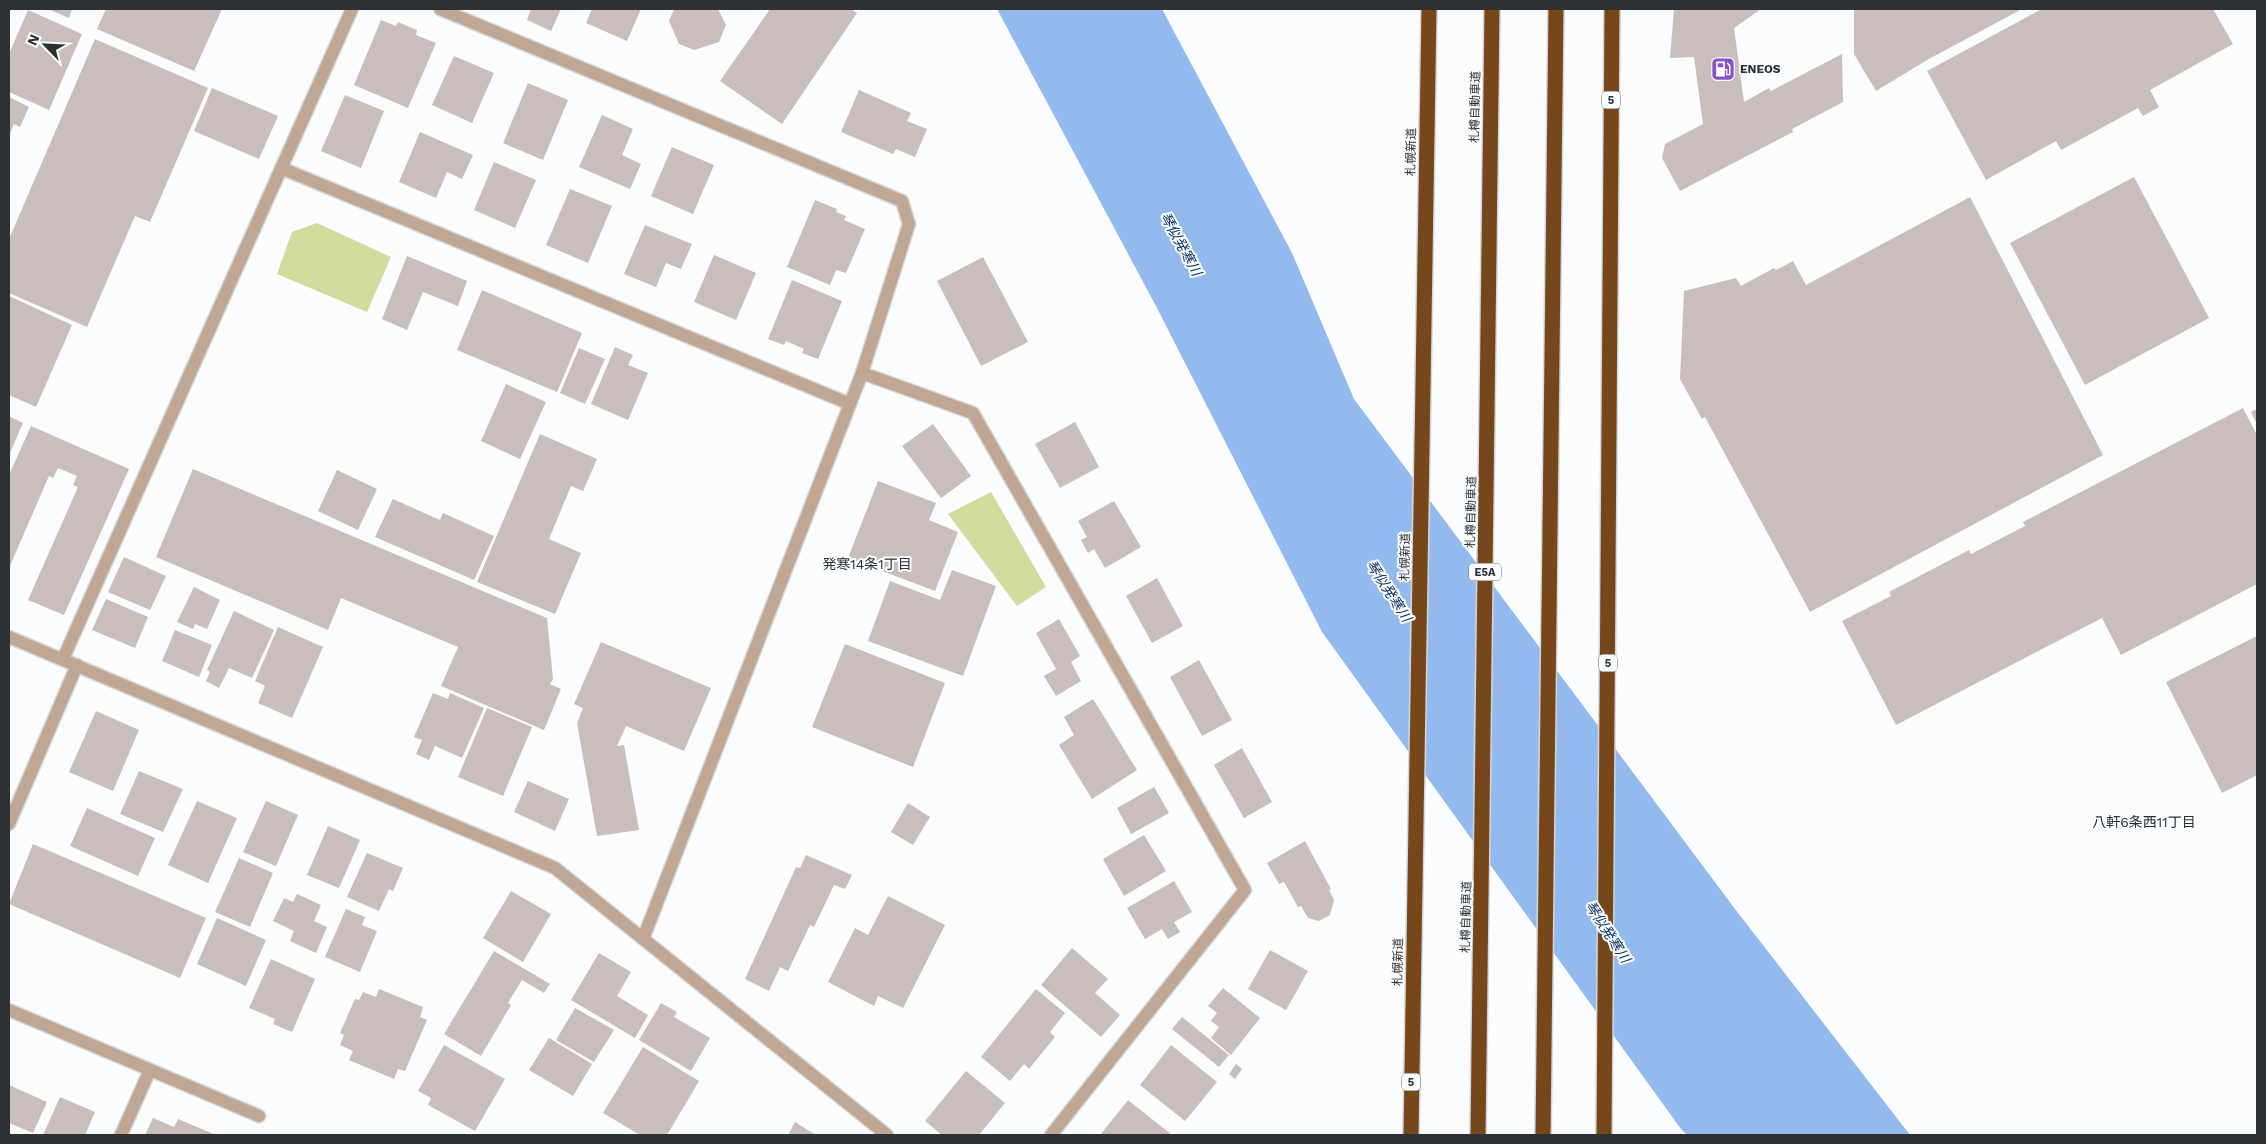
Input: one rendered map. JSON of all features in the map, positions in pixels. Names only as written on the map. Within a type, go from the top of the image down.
[{"type":"highway","name":"札幌新道","points":[[1411,1135],[1428,9]]},
{"type":"highway","name":"札樽自動車道","points":[[1478,1135],[1492,9]]},
{"type":"highway","points":[[1543,1135],[1556,9]]},
{"type":"highway","name":"5","points":[[1604,1135],[1612,9]]},
{"type":"street","points":[[63,659],[352,9]]},
{"type":"street","points":[[440,9],[902,200],[909,224],[862,373],[643,939]]},
{"type":"street","points":[[281,168],[850,404]]},
{"type":"street","points":[[862,373],[973,413],[1245,890],[1051,1135]]},
{"type":"street","points":[[9,636],[555,868],[886,1135]]},
{"type":"street","points":[[9,824],[77,665]]},
{"type":"street","points":[[9,1010],[259,1116]]},
{"type":"street","points":[[121,1135],[150,1070]]},
{"type":"green space","points":[[317,223],[391,257],[367,312],[277,274],[292,232]]},
{"type":"green space","points":[[991,492],[1046,587],[1017,606],[948,514]]},
{"type":"water","name":"琴似発寒川","points":[[997,9],[1162,9],[1292,253],[1354,399],[1735,909],[1910,1135],[1687,1135],[1681,1129],[1322,632],[1157,308]]},
{"type":"building","points":[[48,9],[72,9],[69,18]]},
{"type":"building","points":[[106,9],[222,9],[194,71],[97,29]]},
{"type":"building","points":[[531,9],[561,9],[551,31],[527,20]]},
{"type":"building","points":[[592,9],[641,9],[627,41],[586,23]]},
{"type":"building","points":[[674,9],[718,9],[726,25],[719,42],[694,50],[679,44],[669,21]]},
{"type":"building","points":[[770,9],[851,9],[857,13],[782,124],[720,81]]},
{"type":"building","points":[[1674,9],[1761,9],[1734,28],[1744,102],[1769,88],[1771,91],[1842,54],[1843,102],[1792,129],[1793,132],[1680,191],[1662,158],[1665,144],[1703,124],[1694,57],[1670,58]]},
{"type":"building","points":[[1854,9],[2022,9],[1927,60],[1876,91],[1854,54]]},
{"type":"building","points":[[2042,9],[2213,9],[2233,44],[2150,90],[2159,107],[2143,116],[2138,108],[2061,150],[2056,141],[1986,180],[1927,71]]},
{"type":"building","points":[[28,10],[82,34],[49,110],[9,92],[9,54]]},
{"type":"building","points":[[381,20],[396,26],[398,22],[417,30],[416,35],[436,43],[408,108],[354,85]]},
{"type":"building","points":[[95,39],[208,88],[150,222],[135,216],[87,327],[9,293],[9,239]]},
{"type":"building","points":[[454,56],[494,73],[472,123],[432,105]]},
{"type":"building","points":[[528,83],[568,100],[543,160],[503,143]]},
{"type":"building","points":[[212,88],[278,116],[259,159],[194,131]]},
{"type":"building","points":[[859,90],[911,113],[907,121],[927,129],[915,157],[896,149],[893,154],[841,132]]},
{"type":"building","points":[[345,95],[384,111],[361,168],[321,151]]},
{"type":"building","points":[[9,97],[29,107],[20,127],[14,124],[9,136]]},
{"type":"building","points":[[602,115],[633,129],[622,155],[641,164],[630,189],[579,167]]},
{"type":"building","points":[[420,132],[473,155],[462,179],[447,172],[436,198],[399,182]]},
{"type":"building","points":[[672,147],[714,165],[693,214],[651,196]]},
{"type":"building","points":[[494,162],[536,180],[515,228],[474,210]]},
{"type":"building","points":[[2134,177],[2209,318],[2085,385],[2010,243]]},
{"type":"building","points":[[570,189],[612,206],[588,263],[546,245]]},
{"type":"building","points":[[1970,197],[2103,455],[1810,612],[1705,417],[1702,419],[1680,379],[1684,291],[1736,278],[1741,286],[1774,268],[1776,270],[1793,261],[1806,285]]},
{"type":"building","points":[[815,200],[837,209],[836,212],[846,216],[844,220],[865,229],[846,273],[836,270],[830,285],[787,267]]},
{"type":"building","points":[[645,225],[692,244],[681,269],[666,263],[656,287],[624,274]]},
{"type":"building","points":[[714,255],[756,273],[736,320],[694,302]]},
{"type":"building","points":[[407,256],[467,281],[458,306],[423,292],[407,330],[382,319]]},
{"type":"building","points":[[983,257],[1028,342],[981,366],[937,281]]},
{"type":"building","points":[[792,280],[842,301],[818,359],[802,353],[804,349],[786,341],[784,345],[768,339]]},
{"type":"building","points":[[482,290],[582,333],[557,392],[457,350]]},
{"type":"building","points":[[9,296],[72,325],[36,407],[9,395]]},
{"type":"building","points":[[615,347],[633,355],[628,365],[648,373],[628,420],[591,404]]},
{"type":"building","points":[[579,348],[605,359],[585,404],[560,393]]},
{"type":"building","points":[[506,384],[546,402],[520,459],[481,441]]},
{"type":"building","points":[[2243,408],[2257,435],[2257,584],[2121,655],[2102,618],[1896,725],[1842,621],[1891,596],[1889,592],[1969,550],[1971,554],[2025,526],[2023,522]]},
{"type":"building","points":[[2257,409],[2257,424],[2251,412]]},
{"type":"building","points":[[9,416],[23,423],[9,455]]},
{"type":"building","points":[[1075,422],[1099,467],[1060,488],[1035,444]]},
{"type":"building","points":[[933,424],[971,476],[941,498],[902,446]]},
{"type":"building","points":[[31,426],[129,469],[64,615],[28,600],[78,487],[73,485],[77,476],[58,468],[53,478],[49,476],[9,568],[9,475]]},
{"type":"building","points":[[540,434],[597,459],[583,491],[571,486],[549,539],[581,553],[555,614],[477,582]]},
{"type":"building","points":[[193,469],[547,618],[553,679],[550,684],[561,689],[544,730],[441,686],[458,647],[341,598],[328,630],[156,557]]},
{"type":"building","points":[[337,470],[377,489],[358,530],[318,511]]},
{"type":"building","points":[[878,481],[936,503],[929,520],[958,532],[935,591],[848,558]]},
{"type":"building","points":[[393,499],[440,520],[443,513],[494,536],[474,580],[375,537]]},
{"type":"building","points":[[1114,501],[1141,547],[1105,568],[1094,549],[1088,553],[1081,540],[1087,537],[1078,521]]},
{"type":"building","points":[[124,557],[166,576],[150,610],[108,592]]},
{"type":"building","points":[[952,570],[996,586],[963,676],[868,641],[890,581],[940,600]]},
{"type":"building","points":[[1157,578],[1183,626],[1152,643],[1126,596]]},
{"type":"building","points":[[194,587],[220,600],[207,629],[195,624],[193,629],[177,622]]},
{"type":"building","points":[[106,599],[148,617],[135,648],[92,630]]},
{"type":"building","points":[[234,611],[274,630],[252,678],[229,668],[219,688],[206,681],[210,672],[207,670]]},
{"type":"building","points":[[1059,619],[1080,656],[1071,662],[1081,681],[1056,696],[1044,676],[1056,669],[1036,633]]},
{"type":"building","points":[[278,627],[323,647],[292,718],[258,703],[265,686],[255,681]]},
{"type":"building","points":[[175,630],[212,645],[199,677],[162,661]]},
{"type":"building","points":[[2257,636],[2257,775],[2222,793],[2166,682]]},
{"type":"building","points":[[601,642],[711,688],[684,751],[626,726],[617,746],[624,745],[639,830],[597,836],[577,723],[583,708],[574,704]]},
{"type":"building","points":[[845,644],[945,683],[913,767],[812,727]]},
{"type":"building","points":[[1199,660],[1232,720],[1202,736],[1170,677]]},
{"type":"building","points":[[433,693],[448,699],[450,693],[484,708],[462,758],[435,746],[429,760],[416,754],[422,740],[414,737]]},
{"type":"building","points":[[1093,699],[1137,770],[1092,799],[1059,745],[1074,735],[1064,717]]},
{"type":"building","points":[[487,708],[532,727],[503,796],[458,777]]},
{"type":"building","points":[[96,711],[139,730],[113,791],[69,772]]},
{"type":"building","points":[[1242,748],[1272,802],[1244,818],[1214,765]]},
{"type":"building","points":[[139,771],[183,789],[163,832],[120,814]]},
{"type":"building","points":[[528,781],[569,799],[555,831],[514,812]]},
{"type":"building","points":[[1154,787],[1169,813],[1131,834],[1117,808]]},
{"type":"building","points":[[197,801],[237,818],[208,883],[168,865]]},
{"type":"building","points":[[266,801],[298,815],[276,866],[243,852]]},
{"type":"building","points":[[908,803],[930,817],[913,845],[891,832]]},
{"type":"building","points":[[87,808],[155,838],[138,876],[70,846]]},
{"type":"building","points":[[328,826],[360,840],[339,888],[307,875]]},
{"type":"building","points":[[1144,835],[1166,871],[1124,896],[1103,859]]},
{"type":"building","points":[[1305,841],[1331,889],[1329,890],[1334,900],[1330,915],[1319,921],[1308,918],[1301,906],[1298,907],[1284,882],[1279,884],[1267,863]]},
{"type":"building","points":[[33,844],[206,918],[180,978],[9,904]]},
{"type":"building","points":[[367,853],[403,868],[393,891],[389,889],[379,911],[347,897]]},
{"type":"building","points":[[806,855],[852,875],[845,889],[834,885],[814,927],[810,925],[788,971],[780,967],[769,991],[745,979],[796,867],[800,868]]},
{"type":"building","points":[[239,858],[273,873],[250,927],[215,912]]},
{"type":"building","points":[[1174,881],[1192,912],[1174,922],[1180,932],[1168,939],[1162,929],[1145,939],[1127,908]]},
{"type":"building","points":[[511,891],[551,914],[523,962],[483,938]]},
{"type":"building","points":[[297,894],[321,905],[314,921],[327,927],[316,953],[290,941],[294,931],[273,921],[284,898],[293,902]]},
{"type":"building","points":[[888,896],[945,925],[903,1008],[878,996],[874,1006],[828,982],[855,928],[868,935]]},
{"type":"building","points":[[346,909],[365,917],[362,925],[377,931],[360,972],[325,957]]},
{"type":"building","points":[[217,918],[266,940],[246,986],[197,964]]},
{"type":"building","points":[[1072,948],[1108,979],[1095,993],[1120,1015],[1101,1037],[1041,985]]},
{"type":"building","points":[[1270,950],[1308,971],[1286,1010],[1248,989]]},
{"type":"building","points":[[494,951],[550,984],[544,993],[522,980],[508,1003],[511,1005],[481,1056],[444,1034]]},
{"type":"building","points":[[599,953],[631,972],[617,996],[648,1015],[635,1038],[571,1000]]},
{"type":"building","points":[[271,959],[315,979],[292,1032],[273,1024],[275,1019],[249,1008]]},
{"type":"building","points":[[1223,988],[1260,1018],[1231,1055],[1211,1038],[1219,1027],[1211,1021],[1217,1013],[1208,1006]]},
{"type":"building","points":[[379,989],[423,1007],[420,1017],[427,1020],[405,1071],[398,1069],[394,1079],[349,1060],[353,1051],[340,1045],[344,1035],[340,1033],[355,999],[359,1000],[363,992],[376,997]]},
{"type":"building","points":[[1036,989],[1065,1013],[1050,1032],[1055,1037],[1029,1069],[1024,1064],[1010,1081],[981,1057]]},
{"type":"building","points":[[661,1003],[677,1012],[674,1017],[710,1038],[691,1071],[639,1040]]},
{"type":"building","points":[[575,1008],[614,1030],[594,1062],[556,1040]]},
{"type":"building","points":[[1182,1017],[1229,1055],[1219,1067],[1172,1029]]},
{"type":"building","points":[[549,1038],[592,1064],[573,1096],[529,1070]]},
{"type":"building","points":[[444,1045],[505,1079],[475,1131],[428,1105],[431,1098],[418,1091]]},
{"type":"building","points":[[1171,1045],[1217,1082],[1185,1121],[1140,1085]]},
{"type":"building","points":[[643,1047],[699,1081],[667,1135],[640,1135],[603,1113]]},
{"type":"building","points":[[1236,1064],[1242,1069],[1235,1079],[1229,1074]]},
{"type":"building","points":[[966,1071],[1005,1103],[979,1135],[942,1135],[925,1121]]},
{"type":"building","points":[[9,1085],[47,1102],[33,1133],[9,1123]]},
{"type":"building","points":[[60,1097],[95,1112],[85,1135],[43,1135]]},
{"type":"building","points":[[1128,1100],[1172,1135],[1101,1134]]},
{"type":"building","points":[[153,1118],[174,1127],[178,1119],[216,1135],[145,1135]]},
{"type":"building","points":[[795,1122],[816,1135],[788,1135]]},
{"type":"place","name":"ENEOS","points":[[1723,69]]},
{"type":"district","name":"発寒14条1丁目","points":[[867,564]]},
{"type":"district","name":"八軒6条西11丁目","points":[[2144,822]]}]
